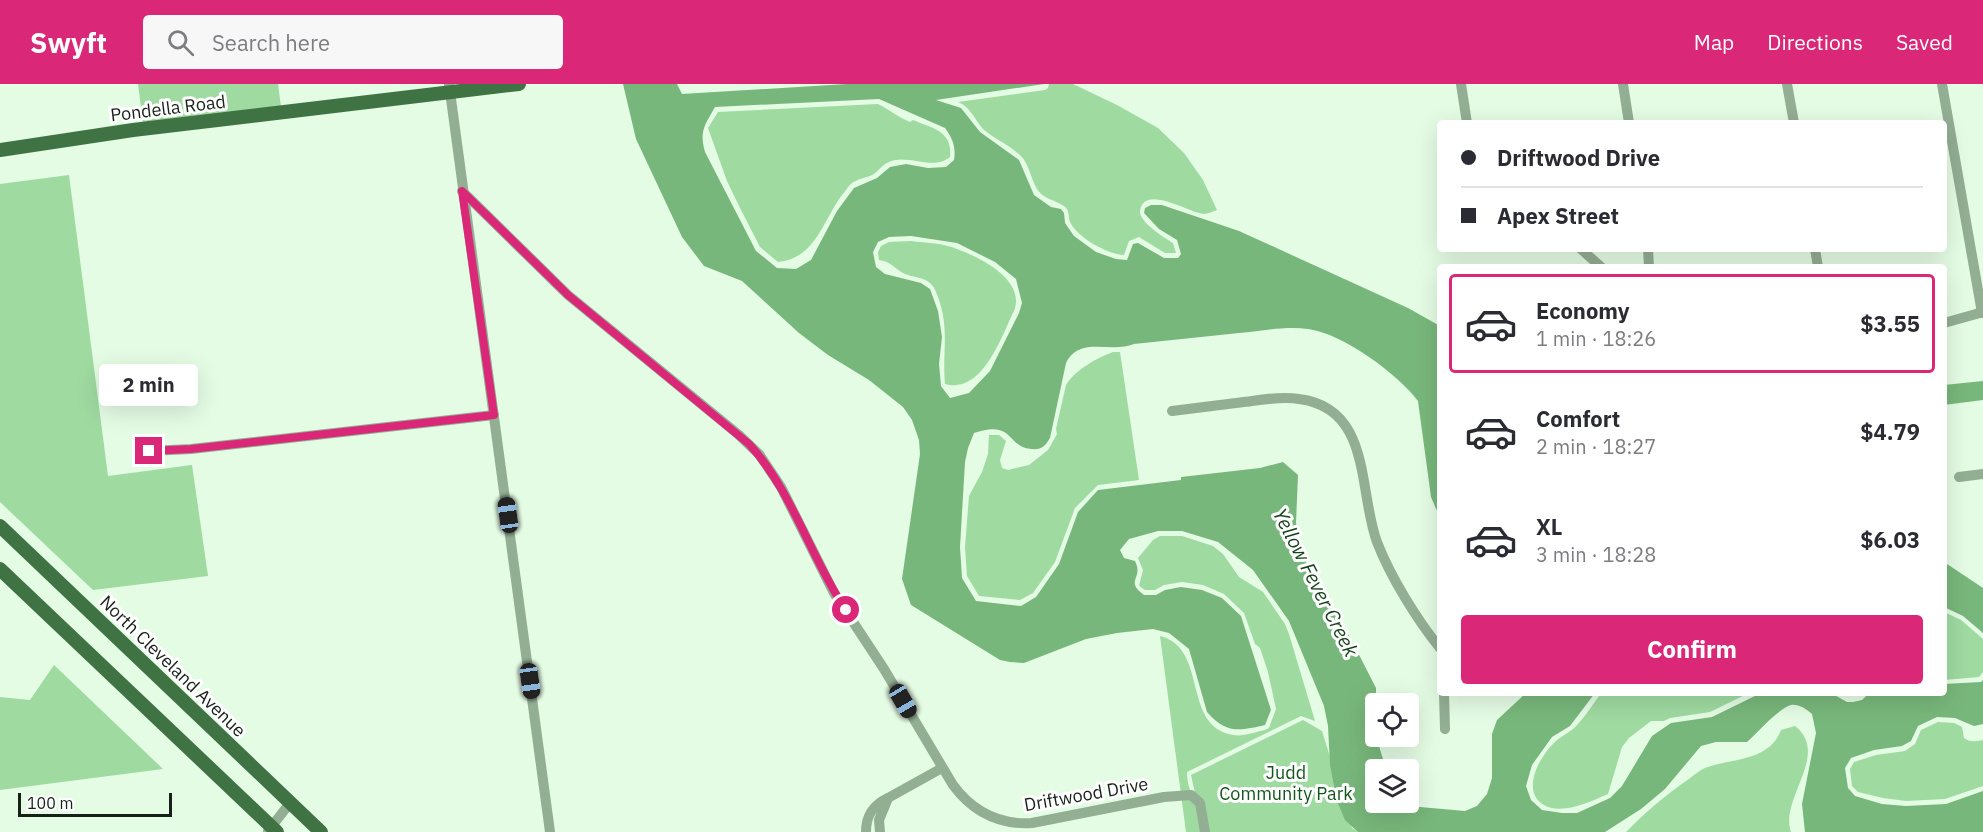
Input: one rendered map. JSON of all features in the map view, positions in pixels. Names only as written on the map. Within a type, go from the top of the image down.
[{"type":"main road","name":"Pondella Road","points":[[0,150],[449,88],[519,84]]},
{"type":"main road","name":"North Cleveland Avenue","points":[[0,526],[321,832]]},
{"type":"main road","points":[[0,569],[272,830]]},
{"type":"street","points":[[1461,84],[1467,120]]},
{"type":"street","points":[[1623,84],[1629,120]]},
{"type":"street","points":[[1787,84],[1793,120]]},
{"type":"street","points":[[1942,84],[1983,313],[1947,322]]},
{"type":"street","points":[[449,88],[550,832]]},
{"type":"street","name":"Driftwood Drive","points":[[462,191],[568,295],[739,435],[759,454],[785,494],[834,592],[884,669],[942,768],[967,802],[985,815],[1035,828],[1164,797],[1191,795],[1200,803],[1205,832]]},
{"type":"street","points":[[1584,252],[1598,264]]},
{"type":"street","points":[[1172,411],[1286,398],[1310,401],[1334,413],[1343,422],[1356,444],[1371,524],[1382,554],[1396,584],[1437,644]]},
{"type":"street","points":[[149,451],[191,449],[494,415]]},
{"type":"street","points":[[1959,477],[1983,474]]},
{"type":"street","points":[[1444,696],[1445,729]]},
{"type":"street","points":[[866,832],[867,818],[872,808],[942,768]]},
{"type":"street","points":[[880,832],[879,820],[888,798]]},
{"type":"street","points":[[272,830],[290,803]]},
{"type":"green space","points":[[138,84],[278,84],[281,107],[143,123]]},
{"type":"green space","points":[[1049,84],[1073,84],[1117,105],[1158,128],[1184,153],[1203,180],[1217,210],[1204,214],[1169,202],[1150,200],[1143,203],[1140,211],[1148,225],[1173,243],[1176,253],[1165,253],[1139,237],[1129,241],[1124,255],[1110,252],[1086,239],[1070,222],[1066,208],[1040,192],[1021,156],[983,129],[969,110],[958,102],[1045,90]]},
{"type":"green space","points":[[878,104],[910,122],[913,120],[940,132],[948,141],[950,157],[935,163],[895,160],[885,164],[872,175],[853,182],[835,205],[810,246],[791,259],[778,262],[760,247],[727,181],[708,128],[718,112]]},
{"type":"green space","points":[[69,175],[108,476],[192,465],[208,576],[93,590],[0,502],[0,184]]},
{"type":"green space","points":[[911,241],[946,246],[978,258],[1008,280],[1014,290],[1016,300],[1014,311],[989,361],[970,380],[958,385],[945,384],[944,320],[933,286],[925,280],[907,275],[889,263],[879,260],[878,252],[881,246],[889,242]]},
{"type":"green space","points":[[1113,352],[1120,352],[1139,480],[1098,485],[1075,508],[1055,562],[1033,593],[1020,600],[979,596],[967,576],[965,547],[969,496],[982,472],[988,454],[989,435],[999,435],[1006,441],[1000,460],[1002,468],[1008,470],[1029,465],[1048,450],[1057,434],[1056,429],[1066,385],[1087,365]]},
{"type":"green space","points":[[1160,536],[1182,536],[1213,546],[1223,554],[1239,577],[1263,592],[1285,624],[1315,721],[1301,716],[1187,772],[1189,788],[1205,832],[1186,832],[1160,636],[1175,643],[1185,655],[1200,703],[1207,717],[1217,729],[1233,735],[1245,735],[1265,730],[1269,728],[1276,709],[1260,648],[1255,644],[1244,613],[1224,594],[1203,585],[1182,582],[1164,585],[1155,590],[1145,590],[1139,586],[1143,570],[1138,558],[1153,540]]},
{"type":"green space","points":[[1947,613],[1961,620],[1983,639],[1983,672],[1979,677],[1947,680]]},
{"type":"green space","points":[[54,665],[163,769],[0,790],[0,697],[30,700]]},
{"type":"green space","points":[[1599,696],[1743,696],[1710,712],[1664,721],[1651,721],[1629,738],[1622,747],[1608,794],[1574,807],[1557,809],[1549,807],[1535,796],[1533,779],[1536,770],[1551,746],[1577,725]]},
{"type":"green space","name":"Judd Community Park","points":[[1303,720],[1322,731],[1352,828],[1358,832],[1209,832],[1191,775]]},
{"type":"green space","points":[[1938,722],[1954,723],[1962,727],[1964,738],[1969,741],[1983,740],[1983,786],[1945,799],[1906,801],[1858,792],[1852,786],[1850,769],[1854,762],[1876,755],[1905,751],[1915,744],[1921,730]]},
{"type":"green space","points":[[1795,726],[1805,737],[1808,750],[1789,819],[1791,832],[1626,832],[1662,799],[1700,771],[1759,753],[1768,748],[1781,730]]},
{"type":"water","name":"Yellow Fever Creek","points":[[623,84],[677,84],[682,94],[847,84],[1044,84],[936,100],[961,108],[980,132],[1019,160],[1034,195],[1051,207],[1061,209],[1065,223],[1074,236],[1096,252],[1127,260],[1133,244],[1138,243],[1164,258],[1178,258],[1181,254],[1177,240],[1159,229],[1144,213],[1145,208],[1151,205],[1162,205],[1239,231],[1408,308],[1437,324],[1437,511],[1431,497],[1418,401],[1383,367],[1337,338],[1322,332],[1291,328],[1134,344],[1125,347],[1088,347],[1072,355],[1066,363],[1050,438],[1043,447],[1025,448],[999,430],[974,433],[965,462],[960,547],[962,578],[976,601],[1021,606],[1036,597],[1059,564],[1078,512],[1098,490],[1181,480],[1181,477],[1260,468],[1283,462],[1298,475],[1296,523],[1303,557],[1351,639],[1376,688],[1376,693],[1365,693],[1365,747],[1379,747],[1383,759],[1365,759],[1365,813],[1419,813],[1419,807],[1465,811],[1477,806],[1487,794],[1492,778],[1492,734],[1497,720],[1523,696],[1593,696],[1570,726],[1552,737],[1532,765],[1526,786],[1531,800],[1542,810],[1577,813],[1610,798],[1622,786],[1652,736],[1671,723],[1712,717],[1755,696],[1836,696],[1847,702],[1853,702],[1862,700],[1866,696],[1947,696],[1947,684],[1983,680],[1983,724],[1974,726],[1955,718],[1937,717],[1918,726],[1911,741],[1902,746],[1874,750],[1851,758],[1845,768],[1848,788],[1855,796],[1882,804],[1906,806],[1946,804],[1983,791],[1983,832],[1805,832],[1802,804],[1816,733],[1812,714],[1802,707],[1791,705],[1768,721],[1747,742],[1716,742],[1701,746],[1665,789],[1641,809],[1605,832],[1358,832],[1345,820],[1337,801],[1330,765],[1328,726],[1324,706],[1289,621],[1253,570],[1218,542],[1182,531],[1158,531],[1129,539],[1120,550],[1124,558],[1135,561],[1137,572],[1135,586],[1144,595],[1156,595],[1165,590],[1181,587],[1202,590],[1222,598],[1241,616],[1271,710],[1265,725],[1248,729],[1233,729],[1214,719],[1207,712],[1189,649],[1169,633],[1153,629],[1086,639],[1024,663],[1000,660],[911,605],[902,579],[920,454],[919,440],[912,420],[903,407],[869,380],[828,355],[799,333],[742,281],[704,266],[682,237],[636,139]],"holes":[[[879,99],[945,128],[955,151],[954,160],[946,167],[928,168],[906,164],[890,167],[877,178],[854,188],[837,211],[811,260],[796,269],[777,268],[756,251],[703,145],[703,133],[715,107]],[[911,236],[957,243],[995,262],[1016,279],[1022,303],[1019,313],[990,371],[969,393],[950,398],[941,386],[939,364],[942,337],[938,311],[930,289],[921,283],[885,274],[876,267],[873,252],[878,242],[889,237]]]},
{"type":"water","points":[[1983,381],[1983,400],[1947,405],[1947,385]]},
{"type":"water","points":[[1947,564],[1983,588],[1983,633],[1963,616],[1947,608]]},
{"type":"route","points":[[149,451],[191,449],[494,415],[462,191],[568,295],[739,435],[759,454],[781,487],[818,564],[846,610]]}]
